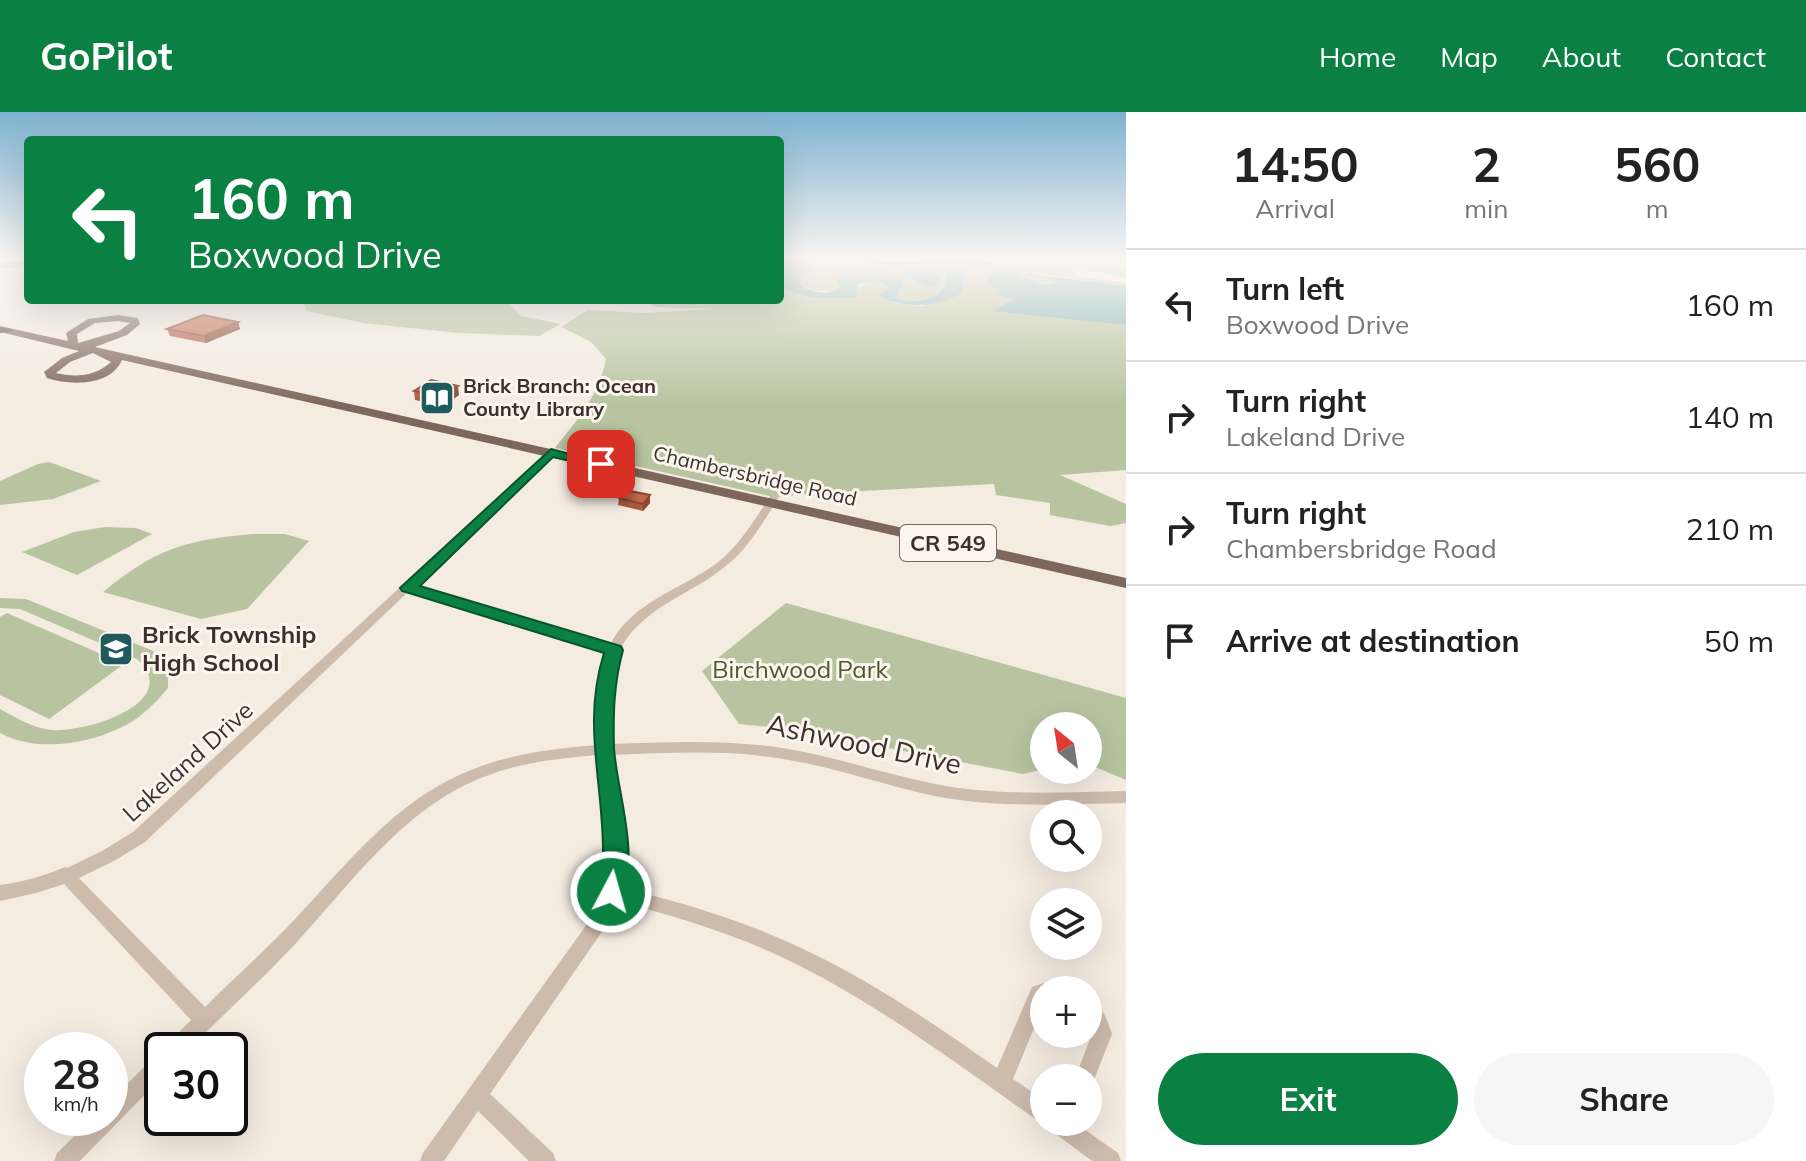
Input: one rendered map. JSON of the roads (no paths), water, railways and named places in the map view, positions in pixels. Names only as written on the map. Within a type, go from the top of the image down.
[{"type":"main road","points":[[117,318],[134,320],[135,324],[123,333],[90,348],[71,333],[85,323],[117,318]]},
{"type":"main road","name":"Chambersbridge Road","points":[[2,329],[772,500],[1126,583]]},
{"type":"main road","name":"Chambersbridge Road","points":[[90,348],[551,452],[1126,575]]},
{"type":"street","name":"Lakeland Drive","points":[[0,893],[65,874],[121,849],[139,837],[551,452]]},
{"type":"street","points":[[431,1161],[602,917],[611,892],[615,852],[604,749],[604,684],[618,639],[636,621],[723,564],[765,514],[772,500]]},
{"type":"street","points":[[408,588],[614,650]]},
{"type":"street","name":"Ashwood Drive","points":[[192,1032],[285,941],[369,851],[428,800],[502,764],[564,752],[604,749],[740,748],[803,757],[931,789],[968,795],[1036,799],[1126,797]]},
{"type":"street","points":[[65,874],[204,1020]]},
{"type":"street","points":[[611,892],[731,928],[817,965],[937,1035],[1030,1103]]},
{"type":"street","points":[[1001,1083],[1030,1015]]},
{"type":"street","points":[[128,1098],[144,1081]]},
{"type":"street","points":[[476,1095],[545,1161]]},
{"type":"street","points":[[65,1161],[90,1136]]},
{"type":"street","points":[[1078,1136],[1110,1161]]},
{"type":"water","points":[[1000,307],[1126,307],[1126,325],[993,311]]},
{"type":"place","name":"Brick Branch: Ocean County Library","points":[[437,398]]},
{"type":"place","name":"Brick Township High School","points":[[116,649]]},
{"type":"park label","name":"Birchwood Park","points":[[800,670]]}]
